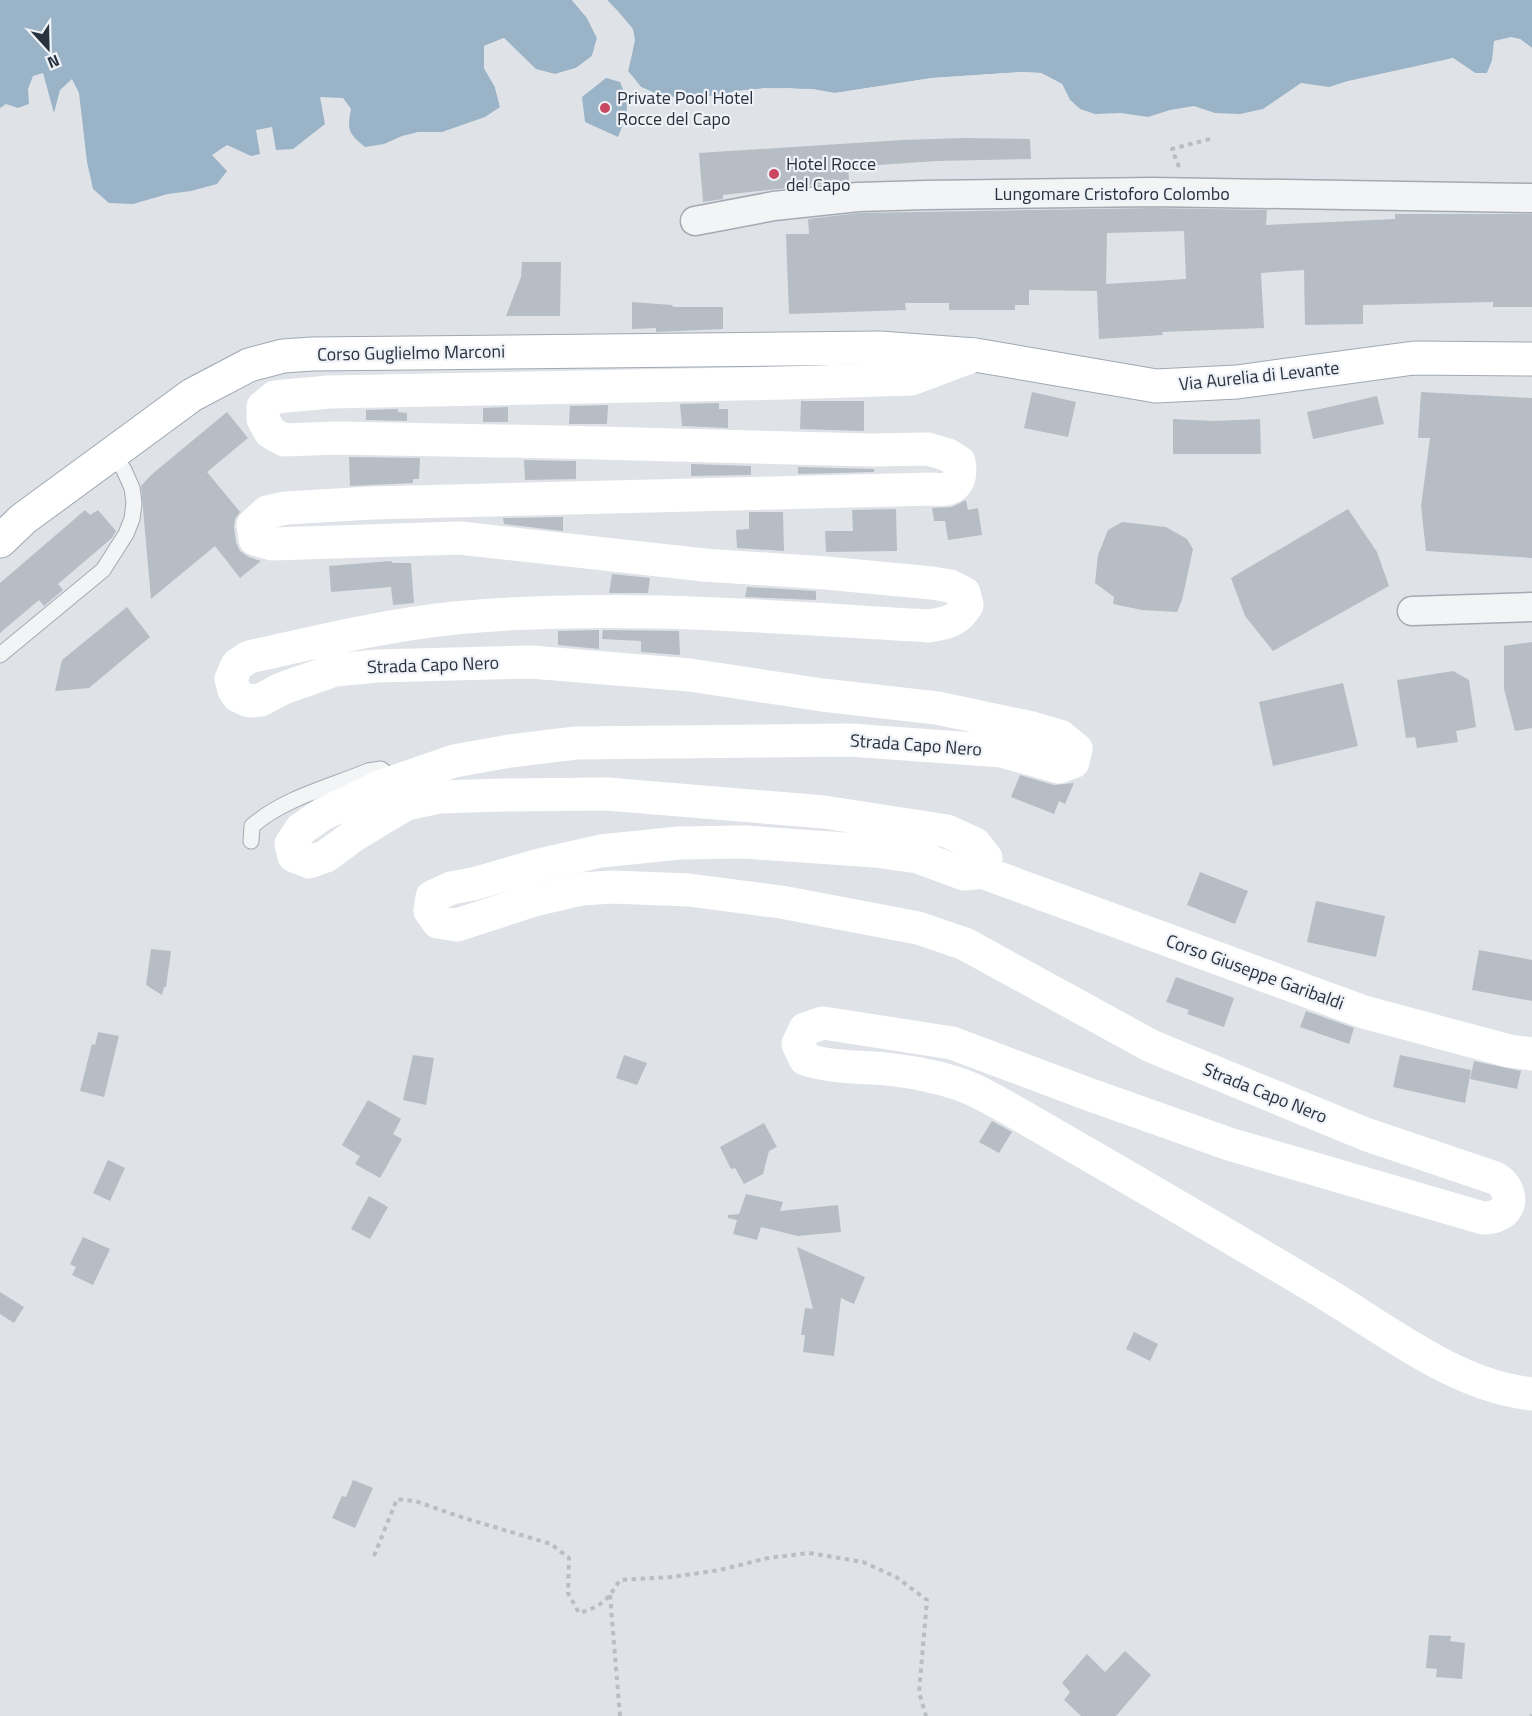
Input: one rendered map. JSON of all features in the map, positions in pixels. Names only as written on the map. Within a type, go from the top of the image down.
[{"type":"street","name":"Lungomare Cristoforo Colombo","points":[[695,221],[774,206],[858,197],[1152,192],[1532,198]]},
{"type":"street","name":"Via Aurelia di Levante","points":[[880,348],[975,355],[1156,386],[1237,382],[1413,358],[1532,359]]},
{"type":"street","name":"Corso Guglielmo Marconi","points":[[0,541],[23,519],[200,390],[249,365],[283,356],[880,348]]},
{"type":"street","name":"Strada Capo Nero","points":[[975,355],[911,379],[727,385],[329,392],[275,397],[263,407],[263,419],[270,432],[284,440],[348,439],[870,450],[928,449],[948,455],[959,462],[961,472],[956,484],[945,491],[933,489],[658,494],[372,502],[286,508],[267,512],[253,525],[255,539],[272,544],[460,538],[704,566],[826,573],[932,583],[950,586],[964,593],[966,605],[960,616],[948,623],[929,626],[668,612],[525,613],[454,619],[355,634],[249,657],[234,669],[232,685],[238,696],[256,701],[280,688],[335,670],[376,666],[531,662],[690,675],[822,695],[937,708],[1032,728],[1060,736],[1076,749],[1073,762],[1059,767],[1002,751],[850,740],[586,743],[510,751],[466,759],[396,781],[350,800],[301,829],[291,844],[294,856],[309,862],[326,856],[406,804],[439,797],[607,794],[824,812],[947,831],[975,844],[986,858],[982,872],[964,874],[918,857],[875,851],[744,842],[631,846],[539,865],[451,888],[432,897],[430,911],[438,922],[457,925],[534,900],[582,889],[689,890],[866,916],[918,928],[965,944],[1151,1046],[1365,1134],[1495,1178],[1506,1186],[1509,1200],[1507,1207],[1497,1216],[1483,1218],[1229,1144],[952,1043],[824,1023],[805,1029],[798,1044],[805,1059],[818,1064],[895,1070],[929,1076],[980,1092],[1452,1369],[1486,1383],[1532,1394]]},
{"type":"street","points":[[1412,611],[1532,607]]},
{"type":"street","name":"Corso Giuseppe Garibaldi","points":[[982,872],[1365,1012],[1509,1051],[1532,1054]]},
{"type":"lane","points":[[0,656],[103,570],[126,534],[132,519],[134,503],[132,488],[112,453]]},
{"type":"lane","points":[[251,841],[252,826],[263,816],[281,806],[368,771],[381,769],[396,781]]},
{"type":"path","points":[[1152,192],[1180,167],[1172,148],[1210,139]]},
{"type":"path","points":[[374,1556],[397,1499],[415,1501],[551,1544],[569,1558],[568,1593],[579,1613],[597,1608],[620,1580],[672,1577],[720,1570],[768,1558],[809,1553],[863,1562],[896,1577],[927,1600],[919,1692],[926,1716]]},
{"type":"path","points":[[610,1595],[620,1716]]},
{"type":"water","points":[[0,0],[572,0],[587,18],[597,38],[592,56],[576,68],[555,74],[536,70],[504,38],[484,46],[484,68],[495,87],[500,107],[485,117],[442,132],[418,132],[384,144],[365,147],[350,131],[351,109],[343,98],[320,97],[325,124],[293,149],[276,150],[272,127],[256,130],[260,154],[251,156],[227,145],[212,155],[227,171],[217,184],[133,204],[109,203],[93,189],[87,162],[79,93],[72,79],[60,90],[54,113],[43,73],[33,76],[28,89],[29,104],[18,108],[6,104],[0,108]]},
{"type":"water","points":[[607,0],[1532,0],[1532,48],[1520,39],[1495,41],[1492,61],[1487,73],[1475,73],[1453,58],[1329,87],[1301,83],[1263,109],[1240,114],[1215,113],[1194,106],[1148,117],[1121,113],[1095,114],[1080,109],[1070,100],[1062,84],[1041,73],[1021,72],[932,78],[835,93],[813,89],[764,88],[681,98],[659,95],[641,87],[628,71],[634,38],[632,31]]},
{"type":"water","name":"Private Pool Hotel Rocce del Capo","points":[[606,78],[620,82],[626,98],[626,115],[618,137],[585,122],[582,97]]},
{"type":"pier","points":[[572,0],[576,0],[590,16],[600,37],[594,57],[577,70],[555,77],[534,72],[503,42],[487,48],[487,67],[498,86],[503,107],[500,107],[495,87],[484,68],[484,46],[504,38],[536,69],[555,74],[576,68],[592,56],[597,38],[587,18]]},
{"type":"pier","points":[[604,0],[607,0],[617,10],[633,29],[635,40],[628,71],[641,87],[659,95],[681,98],[704,97],[744,90],[789,88],[835,93],[932,78],[1021,72],[1041,73],[1062,84],[1070,100],[1080,109],[1079,111],[1068,102],[1060,87],[1040,76],[1021,75],[932,81],[835,96],[789,91],[744,92],[704,100],[681,101],[658,98],[639,90],[626,72],[632,40],[630,30]]},
{"type":"pier","points":[[1511,37],[1520,39],[1532,48],[1532,51],[1519,42],[1511,40],[1497,44],[1495,61],[1488,76],[1474,76],[1453,61],[1435,66],[1435,63],[1453,58],[1475,73],[1487,73],[1492,61],[1494,41]]},
{"type":"building","points":[[964,138],[1030,139],[1031,159],[937,161],[848,167],[849,181],[723,195],[723,199],[703,202],[699,153]]},
{"type":"building","points":[[1153,208],[1267,210],[1266,225],[1395,219],[1395,214],[1532,214],[1532,307],[1493,307],[1493,302],[1363,305],[1363,324],[1305,325],[1304,270],[1261,273],[1264,328],[1162,332],[1163,335],[1099,339],[1097,291],[1029,290],[1029,305],[1015,305],[1015,310],[949,310],[949,303],[905,303],[906,310],[789,314],[786,234],[809,234],[808,219],[859,213]],"holes":[[[1184,231],[1186,279],[1106,284],[1107,233]]]},
{"type":"building","points":[[522,262],[561,262],[560,316],[506,316],[521,277]]},
{"type":"building","points":[[632,302],[672,305],[673,307],[723,307],[723,329],[656,332],[656,328],[632,329]]},
{"type":"building","points":[[1032,392],[1076,402],[1068,437],[1024,428]]},
{"type":"building","points":[[1421,392],[1532,398],[1532,558],[1426,551],[1421,506],[1430,438],[1418,438]]},
{"type":"building","points":[[1377,396],[1384,424],[1313,439],[1307,412]]},
{"type":"building","points":[[801,401],[864,401],[864,431],[800,429]]},
{"type":"building","points":[[719,403],[719,409],[728,409],[728,428],[682,426],[680,404]]},
{"type":"building","points":[[608,405],[607,424],[569,424],[570,406]]},
{"type":"building","points":[[508,407],[508,422],[483,422],[483,408]]},
{"type":"building","points":[[398,409],[398,412],[407,413],[407,421],[366,420],[366,410]]},
{"type":"building","points":[[227,412],[248,438],[207,472],[240,512],[235,519],[234,527],[240,551],[261,561],[240,578],[215,546],[151,599],[141,486],[151,475]]},
{"type":"building","points":[[1173,419],[1213,421],[1260,419],[1261,454],[1173,454]]},
{"type":"building","points":[[349,457],[420,458],[419,479],[413,479],[413,483],[350,486]]},
{"type":"building","points":[[524,460],[576,461],[576,479],[525,480]]},
{"type":"building","points":[[691,464],[751,466],[751,475],[691,476]]},
{"type":"building","points":[[798,467],[874,469],[874,472],[798,474]]},
{"type":"building","points":[[966,500],[968,510],[978,508],[982,535],[948,540],[945,521],[934,521],[932,508],[952,507]]},
{"type":"building","points":[[896,509],[897,551],[826,552],[825,531],[853,531],[852,510]]},
{"type":"building","points":[[1348,509],[1377,552],[1389,586],[1273,651],[1245,616],[1231,578]]},
{"type":"building","points":[[85,510],[90,515],[98,510],[116,531],[112,538],[58,584],[63,590],[44,606],[39,600],[0,633],[0,583]]},
{"type":"building","points":[[749,512],[783,512],[784,551],[737,548],[736,530],[749,529]]},
{"type":"building","points":[[563,517],[563,531],[504,524],[503,518]]},
{"type":"building","points":[[1122,522],[1166,527],[1187,539],[1193,549],[1182,600],[1177,612],[1142,610],[1113,604],[1114,597],[1095,583],[1098,555],[1108,530]]},
{"type":"building","points":[[391,561],[411,563],[414,603],[393,605],[391,587],[331,592],[329,566]]},
{"type":"building","points":[[612,574],[650,578],[648,593],[609,593]]},
{"type":"building","points":[[747,587],[816,591],[816,600],[745,597]]},
{"type":"building","points":[[127,607],[150,637],[89,688],[55,691],[62,660]]},
{"type":"building","points":[[599,630],[599,649],[558,645],[558,631]]},
{"type":"building","points":[[603,630],[679,631],[680,655],[641,652],[641,641],[602,639]]},
{"type":"building","points":[[1532,642],[1532,728],[1515,731],[1504,689],[1504,646]]},
{"type":"building","points":[[1453,671],[1469,680],[1476,727],[1456,731],[1458,742],[1417,748],[1415,737],[1406,738],[1397,680]]},
{"type":"building","points":[[1343,683],[1358,746],[1273,766],[1259,702]]},
{"type":"building","points":[[1020,775],[1054,785],[1074,783],[1065,804],[1059,801],[1054,814],[1011,797]]},
{"type":"building","points":[[1200,872],[1248,891],[1235,924],[1187,905]]},
{"type":"building","points":[[1316,901],[1385,916],[1376,957],[1307,942]]},
{"type":"building","points":[[151,949],[171,951],[166,987],[162,995],[146,985]]},
{"type":"building","points":[[1479,950],[1532,960],[1532,1001],[1472,990]]},
{"type":"building","points":[[1176,977],[1234,998],[1224,1027],[1187,1014],[1189,1010],[1166,1002]]},
{"type":"building","points":[[1306,1011],[1354,1028],[1349,1044],[1300,1027]]},
{"type":"building","points":[[98,1032],[119,1036],[104,1097],[80,1091],[92,1044],[95,1045]]},
{"type":"building","points":[[413,1055],[434,1058],[426,1105],[403,1100]]},
{"type":"building","points":[[624,1055],[647,1063],[637,1085],[616,1078]]},
{"type":"building","points":[[1400,1055],[1471,1070],[1465,1103],[1393,1087]]},
{"type":"building","points":[[1474,1061],[1521,1071],[1517,1089],[1470,1079]]},
{"type":"building","points":[[368,1100],[401,1119],[393,1134],[402,1139],[380,1178],[355,1164],[360,1156],[342,1145]]},
{"type":"building","points":[[992,1121],[1012,1132],[999,1153],[979,1142]]},
{"type":"building","points":[[764,1123],[777,1147],[769,1151],[763,1174],[744,1184],[735,1168],[731,1169],[720,1147]]},
{"type":"building","points":[[108,1160],[125,1168],[110,1201],[93,1193]]},
{"type":"building","points":[[746,1194],[783,1202],[780,1211],[838,1205],[841,1232],[798,1236],[761,1227],[757,1240],[733,1234],[737,1220],[728,1218],[728,1215],[739,1214]]},
{"type":"building","points":[[369,1196],[388,1207],[370,1239],[351,1229]]},
{"type":"building","points":[[83,1237],[110,1249],[93,1285],[72,1275],[76,1267],[70,1264]]},
{"type":"building","points":[[797,1247],[865,1277],[854,1304],[841,1298],[834,1356],[803,1352],[805,1335],[801,1335],[805,1308],[813,1309]]},
{"type":"building","points":[[0,1292],[24,1307],[14,1323],[0,1314]]},
{"type":"building","points":[[1134,1332],[1158,1344],[1150,1361],[1126,1349]]},
{"type":"building","points":[[353,1480],[373,1488],[355,1528],[332,1518],[342,1496],[346,1497]]},
{"type":"building","points":[[1429,1635],[1451,1636],[1450,1641],[1465,1643],[1462,1679],[1436,1677],[1437,1669],[1426,1668]]},
{"type":"building","points":[[1125,1651],[1151,1675],[1116,1716],[1081,1716],[1064,1700],[1070,1692],[1062,1683],[1087,1654],[1105,1672]]},
{"type":"place","name":"Private Pool Hotel Rocce del Capo","points":[[605,108]]},
{"type":"place","name":"Hotel Rocce del Capo","points":[[774,174]]}]
